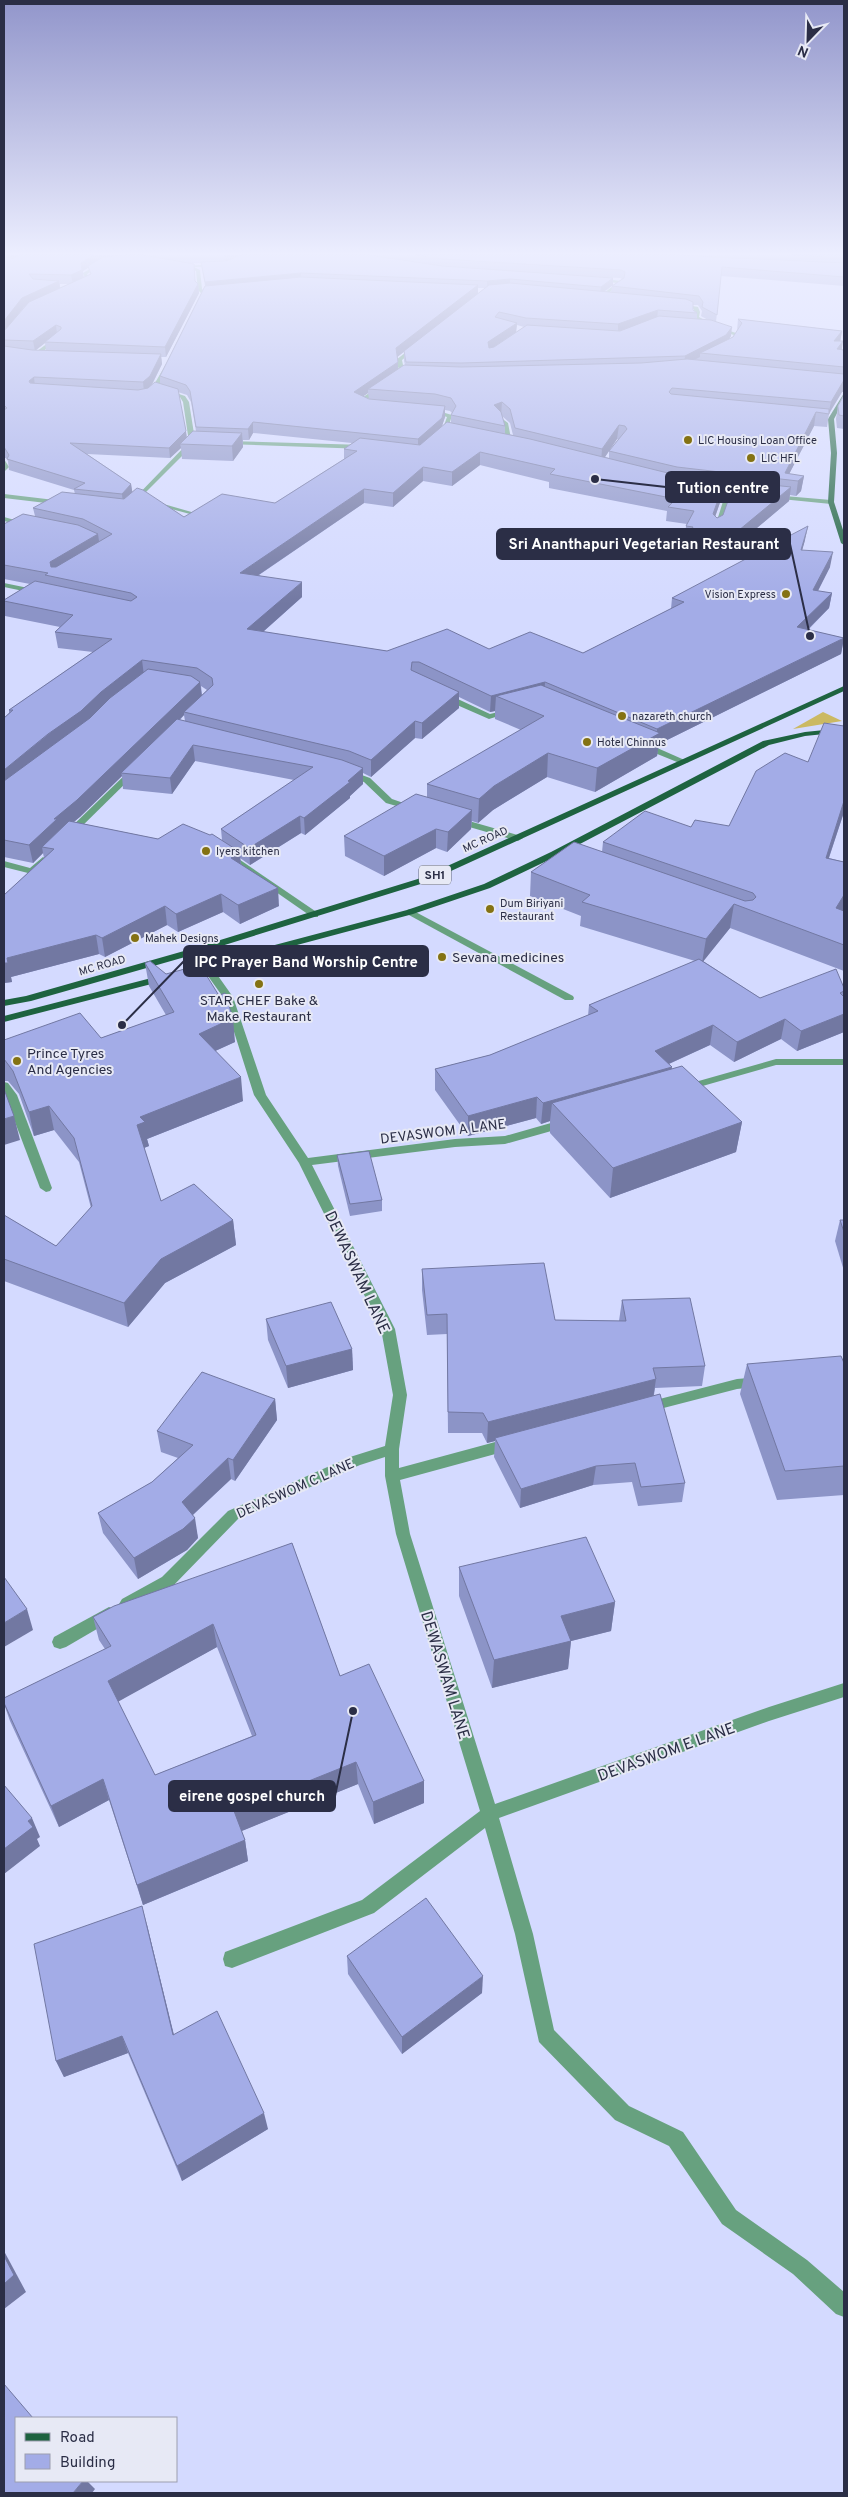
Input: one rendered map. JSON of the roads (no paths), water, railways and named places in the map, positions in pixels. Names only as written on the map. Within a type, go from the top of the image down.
[{"type":"main road","points":[[844,395],[831,419],[834,453],[831,502],[844,543]]},
{"type":"main road","points":[[844,690],[844,700]]},
{"type":"main road","name":"MC ROAD","points":[[4,1003],[27,999],[195,951],[424,880],[844,690]]},
{"type":"main road","name":"MC ROAD","points":[[4,1019],[410,912],[487,886],[554,854],[766,743],[805,734],[844,730]]},
{"type":"street","points":[[148,394],[155,388],[164,372]]},
{"type":"street","points":[[369,406],[359,403],[403,374],[410,374]]},
{"type":"street","points":[[155,388],[182,396],[186,402],[192,442]]},
{"type":"street","points":[[416,409],[448,414],[451,418],[445,431],[439,437]]},
{"type":"street","points":[[498,418],[505,423],[513,444],[503,441]]},
{"type":"street","points":[[821,418],[831,419]]},
{"type":"street","points":[[445,431],[453,432]]},
{"type":"street","points":[[126,509],[192,442],[210,442]]},
{"type":"street","points":[[220,442],[375,449]]},
{"type":"street","points":[[4,461],[6,467],[4,470]]},
{"type":"street","points":[[721,492],[738,493]]},
{"type":"street","points":[[716,529],[729,492]]},
{"type":"street","points":[[4,496],[69,503]]},
{"type":"street","points":[[766,496],[831,502]]},
{"type":"street","points":[[138,498],[192,513]]},
{"type":"street","points":[[4,518],[37,527]]},
{"type":"street","points":[[4,585],[50,594]]},
{"type":"street","points":[[439,694],[489,718],[523,707]]},
{"type":"street","points":[[630,740],[684,762]]},
{"type":"street","points":[[64,840],[140,765]]},
{"type":"street","points":[[337,770],[367,780],[389,801],[426,812]]},
{"type":"street","points":[[444,817],[518,838]]},
{"type":"street","points":[[221,850],[315,915]]},
{"type":"street","points":[[4,864],[32,871],[51,852]]},
{"type":"street","points":[[554,854],[571,860]]},
{"type":"street","points":[[410,912],[569,998]]},
{"type":"street","name":"DEWASWAM LANE","points":[[195,951],[228,997],[260,1095],[305,1162],[388,1329],[400,1395],[392,1449],[392,1476],[403,1534],[524,1934],[546,2035],[622,2113],[676,2139],[729,2216],[800,2267],[844,2306]]},
{"type":"street","points":[[673,1092],[776,1062],[844,1062]]},
{"type":"street","points":[[4,1086],[11,1095],[46,1188]]},
{"type":"street","name":"DEVASWOM A LANE","points":[[305,1162],[455,1143],[505,1140],[580,1119]]},
{"type":"street","points":[[632,1412],[737,1384],[776,1380]]},
{"type":"street","points":[[392,1476],[526,1440]]},
{"type":"street","name":"DEVASWOM C LANE","points":[[60,1642],[167,1582],[233,1515],[355,1461],[392,1449]]},
{"type":"street","name":"DEVASWOM E LANE","points":[[232,1959],[368,1907],[489,1814],[769,1714],[844,1690]]},
{"type":"place","name":"LIC Housing Loan Office","points":[[688,440]]},
{"type":"place","name":"LIC HFL","points":[[751,458]]},
{"type":"place","name":"Tution centre","points":[[595,479]]},
{"type":"place","name":"Vision Express","points":[[786,594]]},
{"type":"place","name":"Sri Ananthapuri Vegetarian Restaurant","points":[[810,636]]},
{"type":"place","name":"nazareth church","points":[[622,716]]},
{"type":"place","name":"Hotel Chinnus","points":[[587,742]]},
{"type":"place","name":"Iyers kitchen","points":[[206,851]]},
{"type":"place","name":"Dum Biriyani Restaurant","points":[[490,909]]},
{"type":"place","name":"Mahek Designs","points":[[135,938]]},
{"type":"place","name":"Sevana medicines","points":[[442,957]]},
{"type":"place","name":"STAR CHEF Bake & Make Restaurant","points":[[259,984]]},
{"type":"place","name":"IPC Prayer Band Worship Centre","points":[[122,1025]]},
{"type":"place","name":"Prince Tyres And Agencies","points":[[17,1061]]},
{"type":"place","name":"eirene gospel church","points":[[353,1711]]}]
